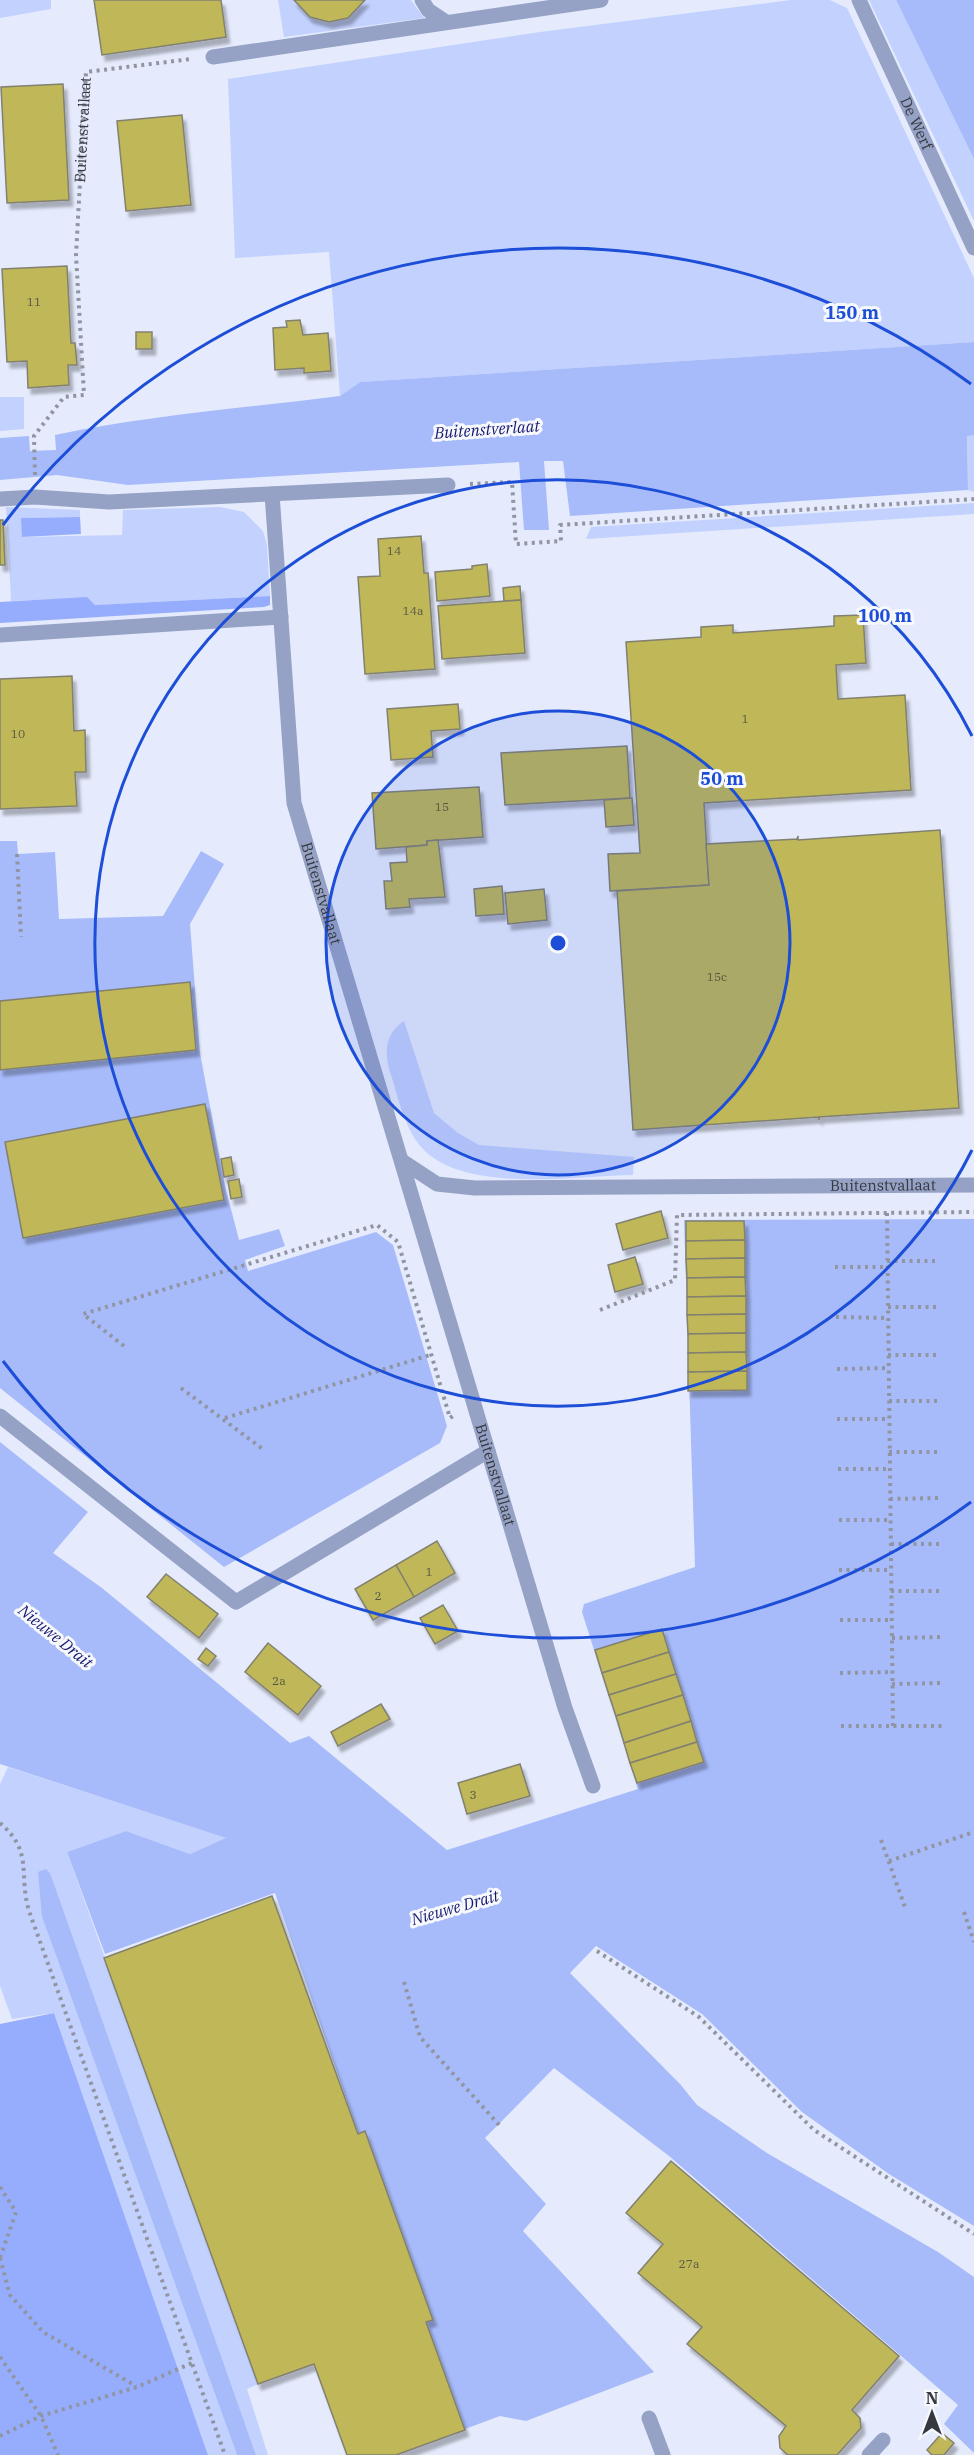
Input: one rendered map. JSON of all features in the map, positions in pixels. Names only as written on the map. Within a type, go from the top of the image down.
[{"type":"street","points":[[422,0],[428,10],[446,22]]},
{"type":"street","points":[[213,57],[601,0]]},
{"type":"street","name":"De Werf","points":[[859,0],[974,248]]},
{"type":"street","points":[[0,499],[35,497],[109,502],[448,485]]},
{"type":"street","name":"Buitenstvallaat","points":[[272,494],[294,803],[565,1708],[593,1786]]},
{"type":"street","points":[[0,635],[281,617]]},
{"type":"street","name":"Buitenstvallaat","points":[[402,1161],[437,1184],[475,1188],[974,1185]]},
{"type":"street","points":[[0,1416],[236,1602],[488,1451]]},
{"type":"street","points":[[649,2418],[663,2455]]},
{"type":"street","points":[[869,2455],[883,2440]]},
{"type":"path","name":"Buitenstvallaat","points":[[35,482],[34,436],[63,397],[84,395],[76,255],[86,72],[213,57]]},
{"type":"path","points":[[448,485],[512,482],[516,544],[561,541],[560,525],[974,499]]},
{"type":"path","points":[[17,854],[21,937]]},
{"type":"path","points":[[600,1310],[675,1280],[677,1215],[974,1212]]},
{"type":"path","points":[[887,1213],[893,1726]]},
{"type":"path","points":[[124,1346],[83,1314],[377,1225],[399,1242],[450,1418],[472,1398]]},
{"type":"path","points":[[887,1261],[939,1261]]},
{"type":"path","points":[[836,1267],[887,1267]]},
{"type":"path","points":[[888,1307],[939,1307]]},
{"type":"path","points":[[836,1317],[888,1318]]},
{"type":"path","points":[[225,1418],[430,1354]]},
{"type":"path","points":[[888,1354],[940,1354]]},
{"type":"path","points":[[837,1369],[889,1368]]},
{"type":"path","points":[[181,1388],[225,1418],[264,1450]]},
{"type":"path","points":[[889,1401],[940,1401]]},
{"type":"path","points":[[837,1419],[889,1419]]},
{"type":"path","points":[[890,1452],[941,1452]]},
{"type":"path","points":[[838,1469],[890,1469]]},
{"type":"path","points":[[890,1499],[941,1498]]},
{"type":"path","points":[[839,1520],[890,1520]]},
{"type":"path","points":[[891,1544],[942,1544]]},
{"type":"path","points":[[839,1570],[891,1570]]},
{"type":"path","points":[[891,1591],[942,1591]]},
{"type":"path","points":[[840,1620],[892,1620]]},
{"type":"path","points":[[892,1638],[943,1637]]},
{"type":"path","points":[[840,1673],[892,1672]]},
{"type":"path","points":[[892,1684],[944,1683]]},
{"type":"path","points":[[841,1726],[944,1726]]},
{"type":"path","points":[[0,1823],[20,1845],[23,1856],[24,1892],[29,1911],[225,2455]]},
{"type":"path","points":[[889,1861],[974,1832]]},
{"type":"path","points":[[881,1840],[906,1910]]},
{"type":"path","points":[[964,1912],[974,1942]]},
{"type":"path","points":[[597,1951],[699,2017],[814,2130],[974,2235]]},
{"type":"path","points":[[404,1982],[420,2037],[501,2127]]},
{"type":"path","points":[[0,2187],[16,2212],[0,2258],[10,2295],[43,2332],[137,2387]]},
{"type":"path","points":[[0,2357],[41,2416],[58,2455]]},
{"type":"path","points":[[0,2436],[41,2416],[137,2387],[192,2362]]},
{"type":"shaded area","points":[[0,0],[51,0],[51,9],[0,18]]},
{"type":"shaded area","points":[[278,0],[411,0],[424,18],[284,37]]},
{"type":"shaded area","points":[[791,0],[830,0],[847,8],[974,278],[974,342],[360,382],[340,396],[329,252],[235,258],[228,79],[540,32]]},
{"type":"shaded area","points":[[869,0],[896,0],[974,159],[974,221]]},
{"type":"shaded area","points":[[0,397],[24,397],[24,429],[0,431]]},
{"type":"shaded area","points":[[967,435],[974,435],[974,492],[968,490]]},
{"type":"shaded area","points":[[974,503],[974,514],[586,539],[591,527]]},
{"type":"shaded area","points":[[6,507],[80,510],[80,517],[22,518],[22,537],[122,535],[123,510],[220,507],[244,512],[263,531],[267,545],[270,596],[95,605],[87,598],[11,601]]},
{"type":"shaded area","points":[[80,517],[81,534],[22,537],[21,518]]},
{"type":"shaded area","points":[[270,596],[270,605],[264,607],[0,623],[0,602],[87,597],[95,605]]},
{"type":"shaded area","points":[[404,1021],[434,1113],[458,1133],[479,1145],[634,1157],[633,1175],[552,1179],[492,1177],[465,1172],[441,1162],[422,1148],[411,1132],[403,1115],[389,1070],[387,1046],[389,1039]]},
{"type":"shaded area","points":[[8,1767],[227,1838],[190,1854],[126,1831],[67,1852],[258,2384],[247,2389],[268,2455],[256,2455],[46,1869],[42,1917],[237,2455],[208,2455],[54,2013],[12,2019],[0,1986],[0,1784]]},
{"type":"shaded area","points":[[54,2013],[208,2455],[0,2455],[0,2024]]},
{"type":"water","points":[[896,0],[974,0],[974,159]]},
{"type":"water","name":"Buitenstverlaat","points":[[974,342],[974,435],[967,436],[968,490],[570,516],[563,461],[544,461],[549,530],[524,530],[519,462],[128,485],[57,475],[0,480],[0,438],[29,436],[30,451],[56,450],[55,435],[161,417],[340,396],[360,382]]},
{"type":"water","points":[[0,841],[17,841],[18,854],[55,852],[59,919],[163,916],[201,851],[224,864],[190,924],[200,1053],[225,1186],[239,1240],[279,1229],[285,1246],[245,1260],[248,1271],[376,1232],[393,1245],[447,1426],[440,1443],[224,1567],[0,1388]]},
{"type":"water","name":"Nieuwe Drait","points":[[974,1219],[974,2226],[889,2174],[802,2112],[702,2014],[596,1946],[570,1973],[680,2084],[697,2105],[767,2153],[938,2252],[974,2277],[974,2453],[944,2424],[958,2405],[669,2156],[554,2068],[485,2138],[546,2204],[523,2231],[654,2372],[526,2421],[500,2416],[465,2429],[426,2322],[433,2320],[365,2132],[358,2133],[275,1893],[105,1954],[67,1852],[126,1831],[190,1854],[226,1838],[0,1764],[0,1442],[88,1512],[53,1553],[102,1588],[290,1743],[309,1736],[447,1850],[638,1789],[582,1612],[584,1604],[695,1567],[684,1220]]},
{"type":"water","points":[[46,1869],[50,1873],[256,2455],[237,2455],[42,1917],[38,1872]]},
{"type":"building","points":[[94,0],[221,0],[226,37],[102,55]]},
{"type":"building","points":[[294,0],[365,0],[348,18],[329,22],[310,17]]},
{"type":"building","points":[[63,84],[69,200],[7,203],[1,87]]},
{"type":"building","points":[[182,115],[191,205],[126,211],[117,121]]},
{"type":"building","points":[[67,266],[71,343],[75,343],[77,365],[68,365],[69,385],[28,388],[27,361],[7,362],[2,269]]},
{"type":"building","points":[[300,320],[303,335],[328,333],[331,371],[304,373],[304,368],[275,370],[273,328],[287,327],[286,321]]},
{"type":"building","points":[[136,332],[152,332],[152,349],[136,349]]},
{"type":"building","points":[[0,520],[3,520],[5,565],[0,565]]},
{"type":"building","points":[[421,536],[424,573],[428,573],[435,669],[365,674],[358,577],[380,576],[378,539]]},
{"type":"building","points":[[487,564],[490,596],[437,601],[435,572],[472,569],[472,566]]},
{"type":"building","points":[[520,586],[521,600],[504,601],[503,588]]},
{"type":"building","points":[[521,600],[525,653],[442,659],[438,606]]},
{"type":"building","points":[[863,615],[866,663],[836,665],[838,699],[905,695],[911,790],[704,803],[709,885],[610,891],[608,854],[640,853],[626,642],[701,637],[701,627],[733,625],[733,633],[834,626],[834,616]]},
{"type":"building","points":[[72,676],[74,731],[85,730],[86,772],[75,772],[77,806],[0,809],[0,679]]},
{"type":"building","points":[[458,704],[460,729],[431,731],[433,757],[391,760],[387,709]]},
{"type":"building","points":[[627,746],[630,798],[505,805],[501,753]]},
{"type":"building","points":[[479,787],[483,837],[427,841],[427,845],[376,849],[372,793]]},
{"type":"building","points":[[632,798],[634,825],[606,827],[604,800]]},
{"type":"building","points":[[940,830],[959,1108],[819,1117],[819,1120],[818,1117],[633,1130],[617,891],[709,885],[706,844],[797,839],[798,836],[798,840]]},
{"type":"building","points":[[438,840],[445,897],[409,899],[410,907],[386,909],[384,881],[392,881],[390,863],[407,862],[406,847],[427,845],[427,841]]},
{"type":"building","points":[[502,886],[504,914],[476,916],[474,889]]},
{"type":"building","points":[[544,889],[547,920],[508,924],[505,893]]},
{"type":"building","points":[[190,982],[196,1050],[0,1070],[0,1001]]},
{"type":"building","points":[[205,1104],[224,1200],[23,1238],[5,1142]]},
{"type":"building","points":[[231,1157],[234,1175],[224,1177],[221,1159]]},
{"type":"building","points":[[239,1179],[242,1197],[231,1199],[228,1181]]},
{"type":"building","points":[[661,1211],[668,1238],[623,1250],[616,1224]]},
{"type":"building","points":[[686,1221],[744,1221],[745,1240],[686,1241]]},
{"type":"building","points":[[745,1240],[745,1258],[686,1259],[686,1241]]},
{"type":"building","points":[[635,1257],[643,1284],[615,1292],[608,1265]]},
{"type":"building","points":[[745,1258],[745,1277],[687,1278],[686,1259]]},
{"type":"building","points":[[745,1277],[746,1296],[687,1297],[687,1278]]},
{"type":"building","points":[[746,1296],[746,1314],[687,1315],[687,1297]]},
{"type":"building","points":[[746,1314],[746,1333],[688,1334],[687,1315]]},
{"type":"building","points":[[746,1333],[746,1352],[688,1353],[688,1334]]},
{"type":"building","points":[[746,1352],[747,1371],[688,1372],[688,1353]]},
{"type":"building","points":[[747,1371],[747,1390],[688,1391],[688,1372]]},
{"type":"building","points":[[437,1541],[455,1573],[414,1597],[396,1565]]},
{"type":"building","points":[[396,1565],[414,1597],[373,1620],[355,1589]]},
{"type":"building","points":[[166,1574],[218,1614],[199,1638],[147,1597]]},
{"type":"building","points":[[443,1605],[458,1631],[435,1644],[420,1618]]},
{"type":"building","points":[[662,1629],[669,1652],[602,1673],[595,1650]]},
{"type":"building","points":[[268,1643],[321,1686],[298,1715],[245,1672]]},
{"type":"building","points":[[206,1648],[216,1656],[208,1666],[198,1659]]},
{"type":"building","points":[[669,1652],[676,1674],[609,1695],[602,1673]]},
{"type":"building","points":[[676,1674],[683,1695],[616,1716],[609,1695]]},
{"type":"building","points":[[683,1695],[691,1721],[624,1743],[616,1716]]},
{"type":"building","points":[[381,1704],[390,1719],[338,1746],[331,1732]]},
{"type":"building","points":[[691,1721],[697,1742],[630,1763],[624,1743]]},
{"type":"building","points":[[697,1742],[704,1762],[637,1783],[630,1763]]},
{"type":"building","points":[[520,1764],[530,1796],[467,1814],[458,1783]]},
{"type":"building","points":[[272,1896],[358,2134],[365,2131],[433,2320],[426,2322],[465,2430],[396,2455],[347,2455],[314,2364],[258,2384],[104,1958]]},
{"type":"building","points":[[671,2161],[899,2356],[852,2410],[860,2418],[861,2428],[837,2455],[788,2455],[780,2448],[779,2436],[786,2426],[687,2344],[702,2327],[638,2273],[663,2244],[626,2213]]},
{"type":"building","points":[[942,2433],[954,2443],[944,2455],[932,2455],[927,2450]]}]
